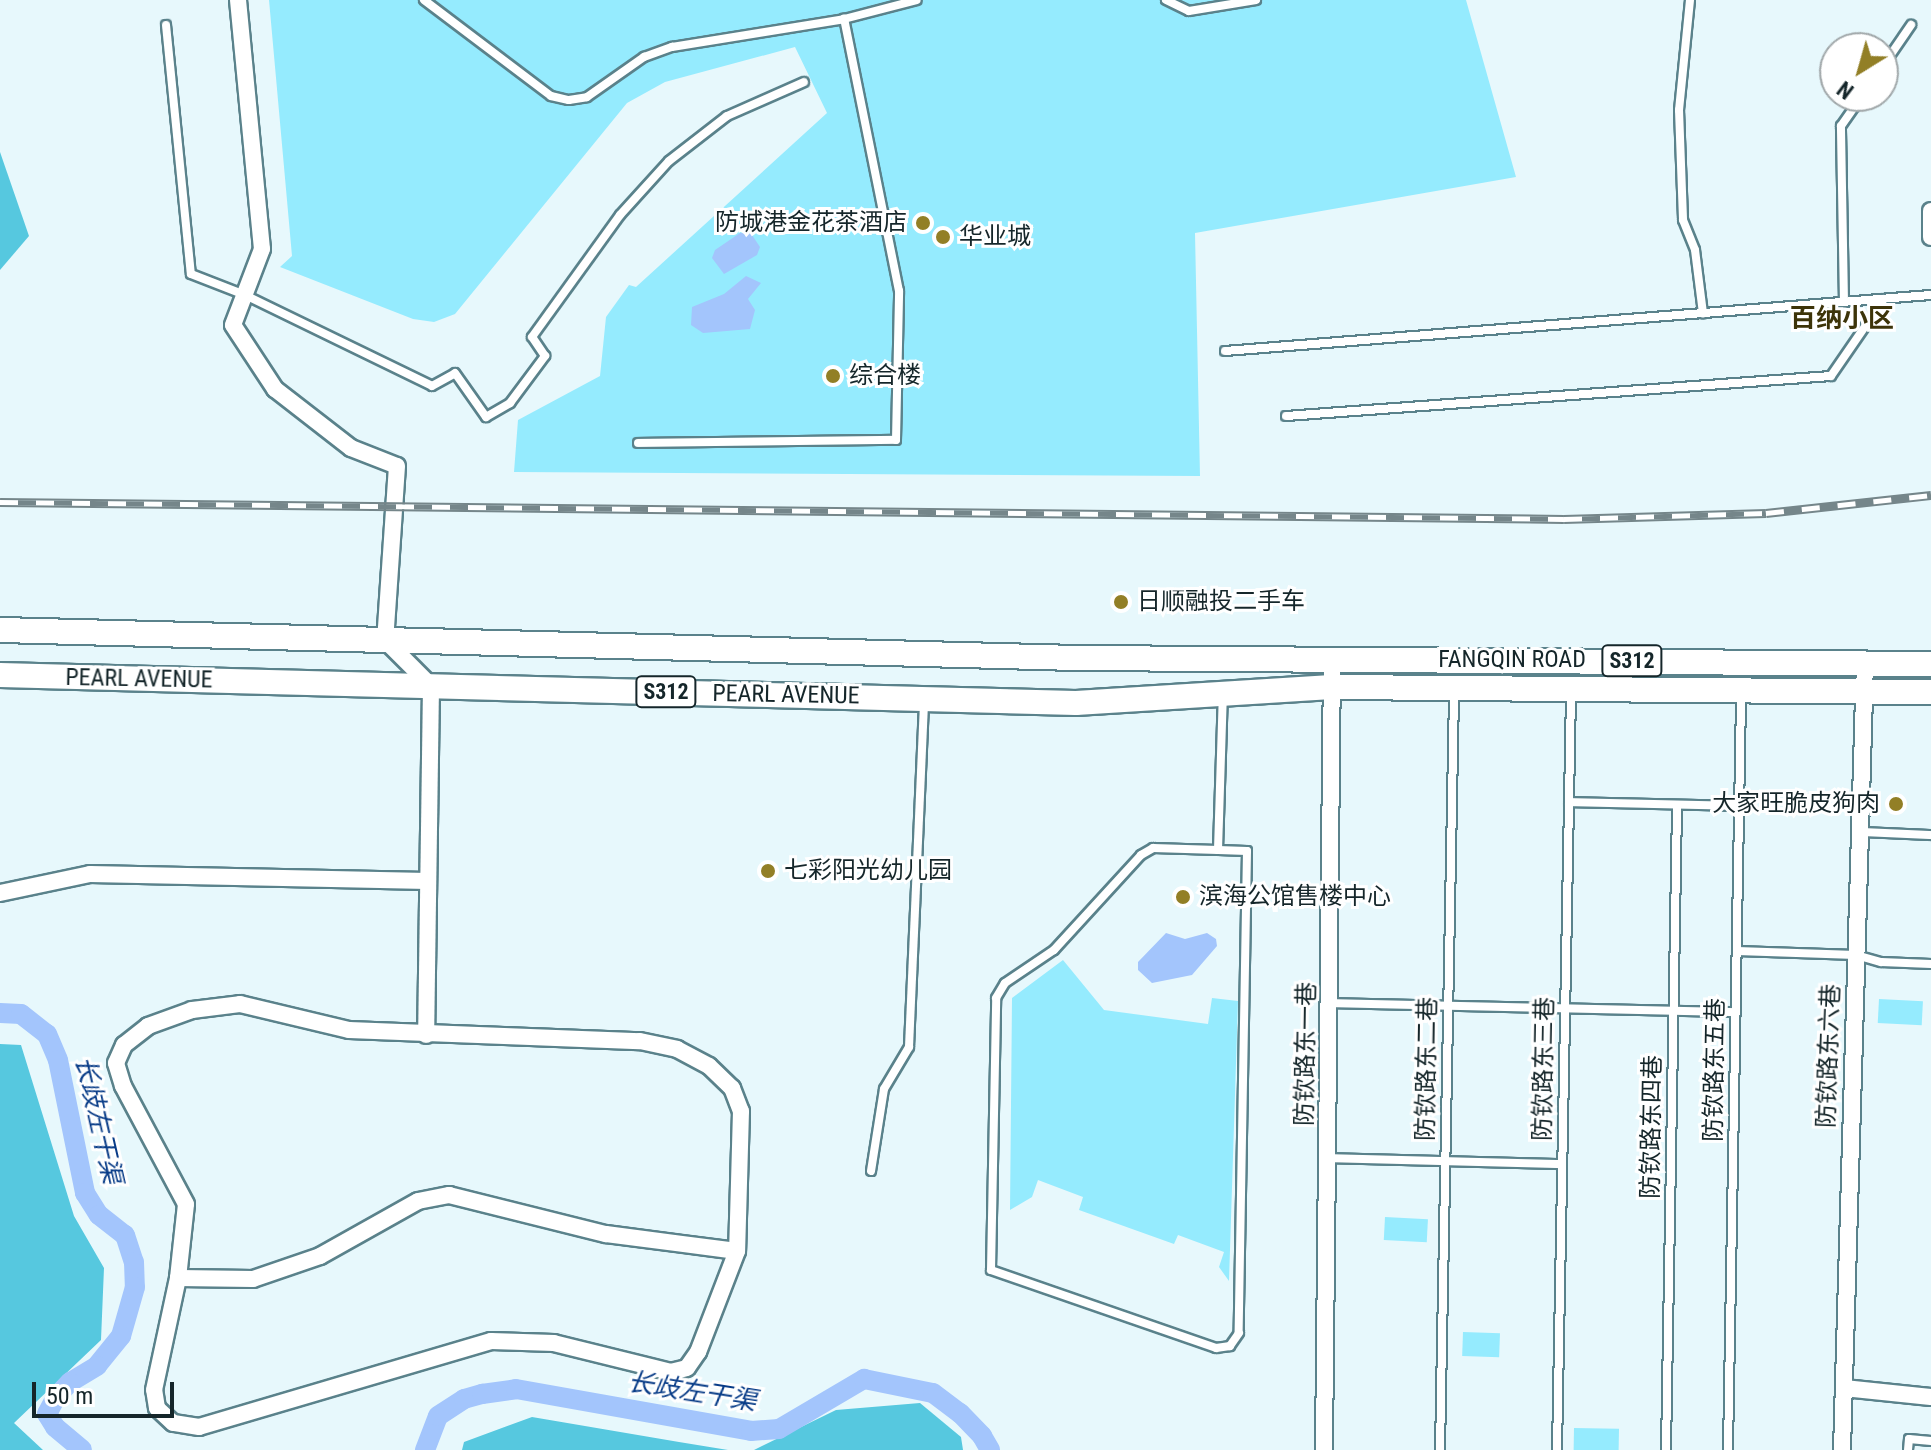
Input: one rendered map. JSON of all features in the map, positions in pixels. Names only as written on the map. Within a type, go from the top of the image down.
[{"type":"main road","name":"PEARL AVENUE","points":[[0,630],[1077,658],[1332,659]]},
{"type":"main road","name":"FANGQIN ROAD","points":[[1332,659],[1931,664]]},
{"type":"main road","name":"PEARL AVENUE","points":[[0,675],[1076,703],[1332,687]]},
{"type":"main road","name":"FANGQIN ROAD","points":[[1332,687],[1931,692]]},
{"type":"street","points":[[238,0],[262,249],[233,325],[275,389],[351,448],[397,466],[385,640],[431,686],[426,1035]]},
{"type":"street","points":[[1931,211],[1931,237]]},
{"type":"street","name":"防钦路东一巷","points":[[1324,1450],[1332,659]]},
{"type":"street","name":"防钦路东六巷","points":[[1842,1450],[1865,663]]},
{"type":"street","points":[[0,893],[90,874],[428,881]]},
{"type":"street","points":[[240,1004],[349,1030],[640,1041],[677,1049],[709,1066],[732,1088],[741,1111],[737,1251],[698,1352],[687,1368],[671,1372],[554,1343],[491,1341],[199,1427],[173,1423],[157,1408],[154,1390],[178,1278],[186,1204],[123,1086],[116,1063],[124,1045],[148,1026],[192,1010],[240,1004]]},
{"type":"street","points":[[178,1278],[253,1279],[320,1256],[418,1201],[449,1195],[606,1234],[737,1251]]},
{"type":"street","points":[[1844,1388],[1931,1397]]},
{"type":"lane","points":[[424,0],[551,96],[569,100],[587,97],[644,57],[672,47],[844,19],[917,0]]},
{"type":"lane","points":[[1166,0],[1189,11],[1256,0]]},
{"type":"lane","points":[[1690,0],[1679,110],[1683,220],[1695,250],[1703,313]]},
{"type":"lane","points":[[638,443],[896,440],[899,291],[844,19]]},
{"type":"lane","points":[[166,25],[191,274],[245,295],[432,386],[455,373],[486,417],[510,403],[545,356],[532,337],[620,215],[669,161],[727,116],[804,82]]},
{"type":"lane","points":[[1899,43],[1911,25]]},
{"type":"lane","points":[[1844,302],[1841,126],[1851,112]]},
{"type":"lane","points":[[1225,351],[1931,295]]},
{"type":"lane","points":[[1286,416],[1831,376],[1884,299]]},
{"type":"lane","name":"防钦路东二巷","points":[[1440,1450],[1454,688]]},
{"type":"lane","name":"防钦路东三巷","points":[[1557,1450],[1571,689]]},
{"type":"lane","name":"防钦路东五巷","points":[[1728,1450],[1741,690]]},
{"type":"lane","points":[[1218,850],[1223,694]]},
{"type":"lane","points":[[871,1171],[884,1089],[909,1047],[924,699]]},
{"type":"lane","points":[[1569,802],[1739,806]]},
{"type":"lane","name":"防钦路东四巷","points":[[1666,1450],[1677,805]]},
{"type":"lane","points":[[1860,832],[1931,835]]},
{"type":"lane","points":[[1153,848],[1218,850],[1247,851],[1239,1333],[1230,1346],[1216,1348],[991,1270],[996,998],[1005,983],[1054,950],[1127,866],[1141,855],[1153,848]]},
{"type":"lane","points":[[1737,951],[1856,955],[1881,962],[1931,964]]},
{"type":"lane","points":[[1330,1003],[1736,1012]]},
{"type":"lane","points":[[1328,1158],[1562,1164]]},
{"type":"lane","points":[[1908,1450],[1909,1439],[1931,1441]]},
{"type":"shaded area","name":"华业城","points":[[269,0],[1466,0],[1516,177],[1195,233],[1200,476],[514,472],[518,420],[600,376],[606,317],[629,285],[636,287],[827,113],[795,47],[665,82],[627,103],[455,314],[434,322],[413,319],[280,267],[292,256]]},
{"type":"shaded area","points":[[0,152],[29,236],[0,270]]},
{"type":"shaded area","points":[[750,232],[760,247],[757,255],[724,274],[712,258],[715,250],[740,233]]},
{"type":"shaded area","points":[[746,276],[761,283],[748,299],[755,310],[750,329],[703,333],[691,325],[692,307],[724,294]]},
{"type":"shaded area","points":[[1166,933],[1185,939],[1207,933],[1216,939],[1217,946],[1192,975],[1152,983],[1138,970],[1138,962]]},
{"type":"shaded area","points":[[1063,960],[1104,1010],[1208,1024],[1212,998],[1238,1001],[1229,1281],[1219,1267],[1224,1252],[1178,1235],[1174,1244],[1079,1210],[1083,1197],[1038,1180],[1032,1197],[1010,1210],[1012,998]]},
{"type":"shaded area","points":[[1879,999],[1923,1001],[1922,1025],[1878,1023]]},
{"type":"shaded area","points":[[0,1044],[21,1045],[74,1216],[104,1268],[101,1340],[14,1423],[43,1450],[0,1450]]},
{"type":"shaded area","points":[[1385,1217],[1428,1219],[1427,1242],[1384,1240]]},
{"type":"shaded area","points":[[1463,1332],[1500,1333],[1499,1357],[1462,1356]]},
{"type":"shaded area","points":[[920,1403],[961,1437],[963,1450],[754,1450],[836,1410]]},
{"type":"shaded area","points":[[532,1417],[728,1450],[462,1450],[464,1442]]},
{"type":"shaded area","points":[[1574,1428],[1619,1429],[1619,1450],[1574,1450]]},
{"type":"waterway","name":"长歧左干渠","points":[[0,1013],[21,1014],[47,1034],[58,1060],[85,1193],[99,1215],[125,1235],[134,1262],[135,1287],[121,1336],[97,1366],[70,1382],[56,1397],[47,1414],[55,1427],[82,1450]]},
{"type":"waterway","name":"长歧左干渠","points":[[425,1450],[438,1416],[464,1399],[482,1394],[516,1389],[751,1431],[779,1429],[864,1379],[933,1393],[960,1413],[982,1436],[990,1450]]},
{"type":"railway","points":[[0,502],[1564,519],[1766,513],[1931,495]]},
{"type":"place","name":"防城港金花茶酒店","points":[[923,223]]},
{"type":"place","name":"华业城","points":[[943,237]]},
{"type":"place","name":"综合楼","points":[[833,376]]},
{"type":"place","name":"日顺融投二手车","points":[[1121,602]]},
{"type":"place","name":"大家旺脆皮狗肉","points":[[1896,804]]},
{"type":"place","name":"七彩阳光幼儿园","points":[[768,871]]},
{"type":"place","name":"滨海公馆售楼中心","points":[[1183,897]]},
{"type":"district","name":"百纳小区","points":[[1842,319]]}]
